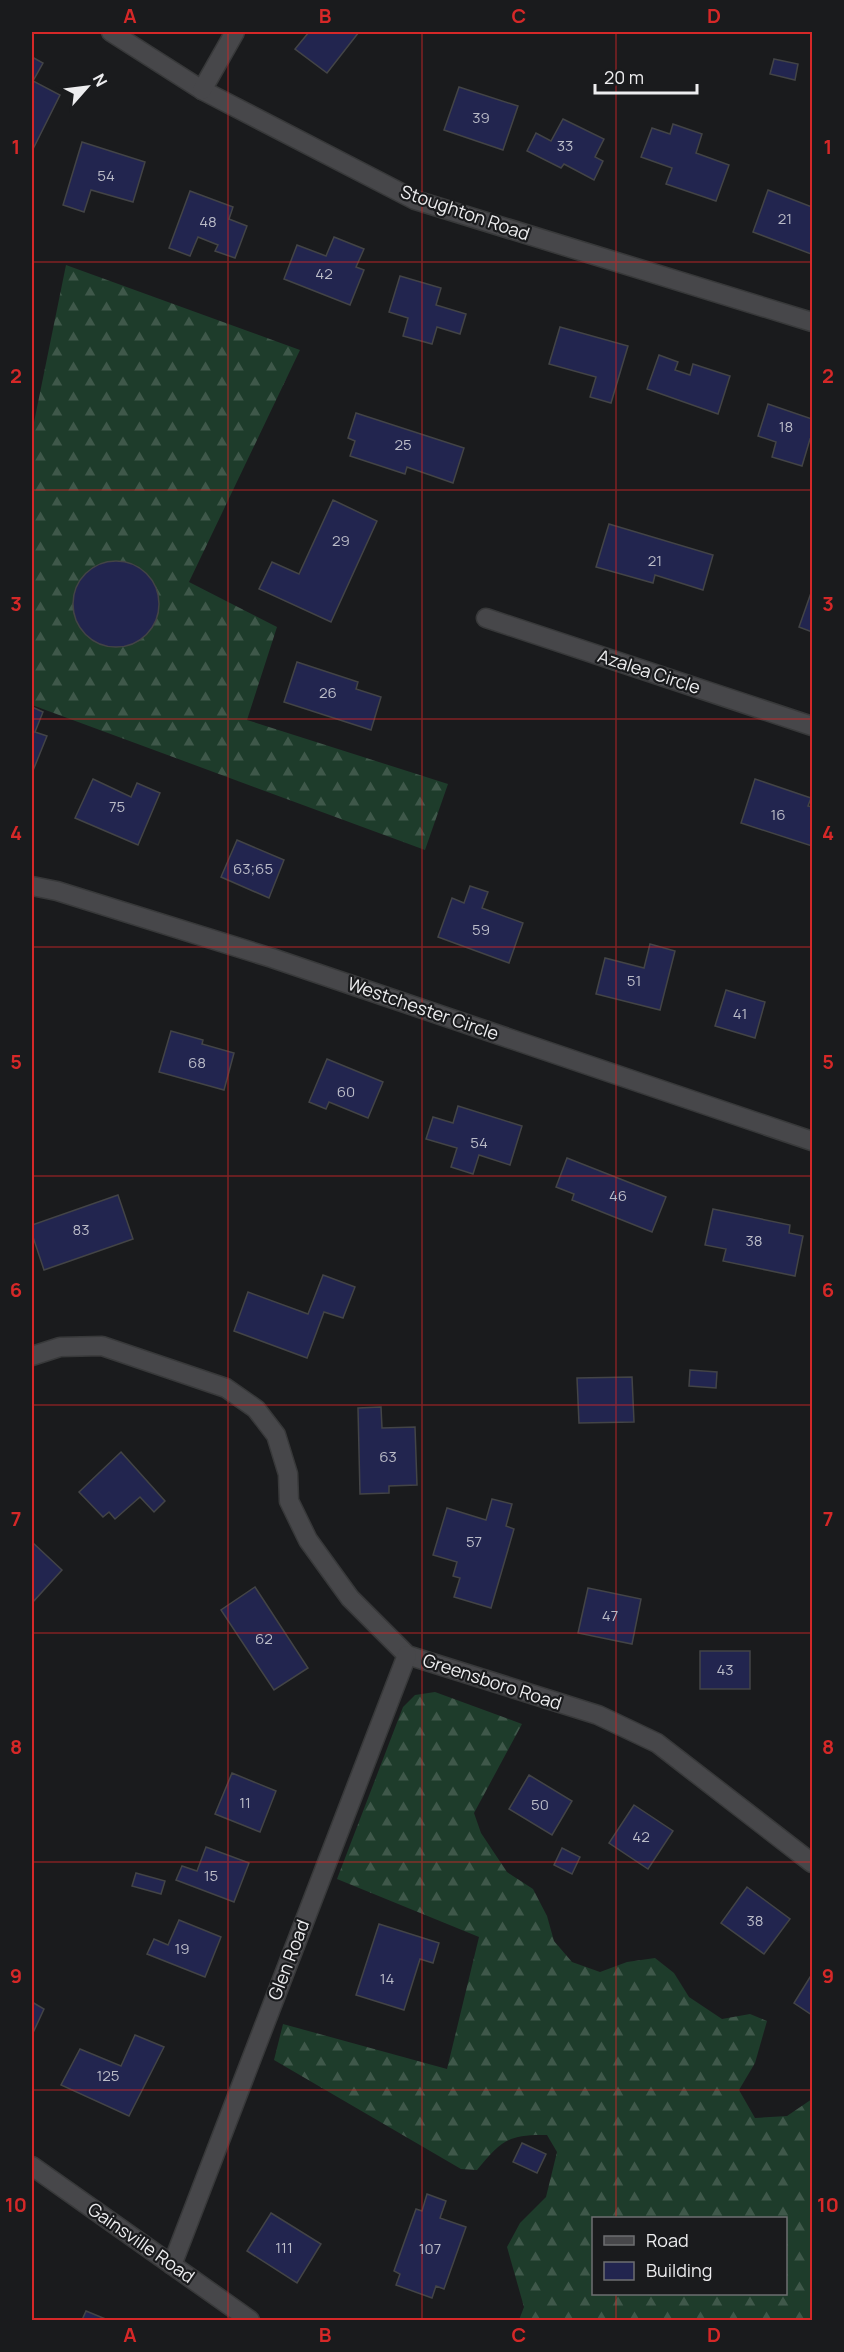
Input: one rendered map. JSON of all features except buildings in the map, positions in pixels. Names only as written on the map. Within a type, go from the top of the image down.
[{"type":"street","name":"Stoughton Road","points":[[111,32],[202,90],[415,200],[813,322]]},
{"type":"street","points":[[202,90],[235,32]]},
{"type":"street","name":"Azalea Circle","points":[[486,618],[813,726]]},
{"type":"street","name":"Westchester Circle","points":[[32,886],[57,891],[272,958],[813,1141]]},
{"type":"street","name":"Greensboro Road","points":[[32,1356],[60,1347],[102,1346],[226,1388],[256,1409],[276,1435],[288,1474],[289,1501],[308,1540],[350,1598],[407,1655],[598,1715],[657,1743],[813,1863]]},
{"type":"street","name":"Glen Road","points":[[172,2265],[407,1655]]},
{"type":"street","name":"Gainsville Road","points":[[32,2166],[250,2320]]},
{"type":"green space","points":[[66,265],[300,350],[189,582],[277,627],[247,720],[448,784],[425,850],[32,705],[32,432]]},
{"type":"green space","points":[[435,1692],[522,1724],[474,1813],[481,1833],[507,1872],[533,1889],[547,1916],[554,1941],[572,1962],[600,1972],[627,1962],[655,1958],[674,1973],[689,1997],[722,2019],[750,2014],[767,2021],[755,2063],[739,2090],[755,2118],[787,2116],[812,2099],[812,2320],[519,2320],[524,2307],[507,2247],[520,2223],[546,2197],[557,2152],[547,2135],[523,2136],[506,2141],[477,2170],[461,2169],[274,2060],[283,2024],[447,2069],[479,1937],[337,1879],[403,1707],[415,1695]]}]
